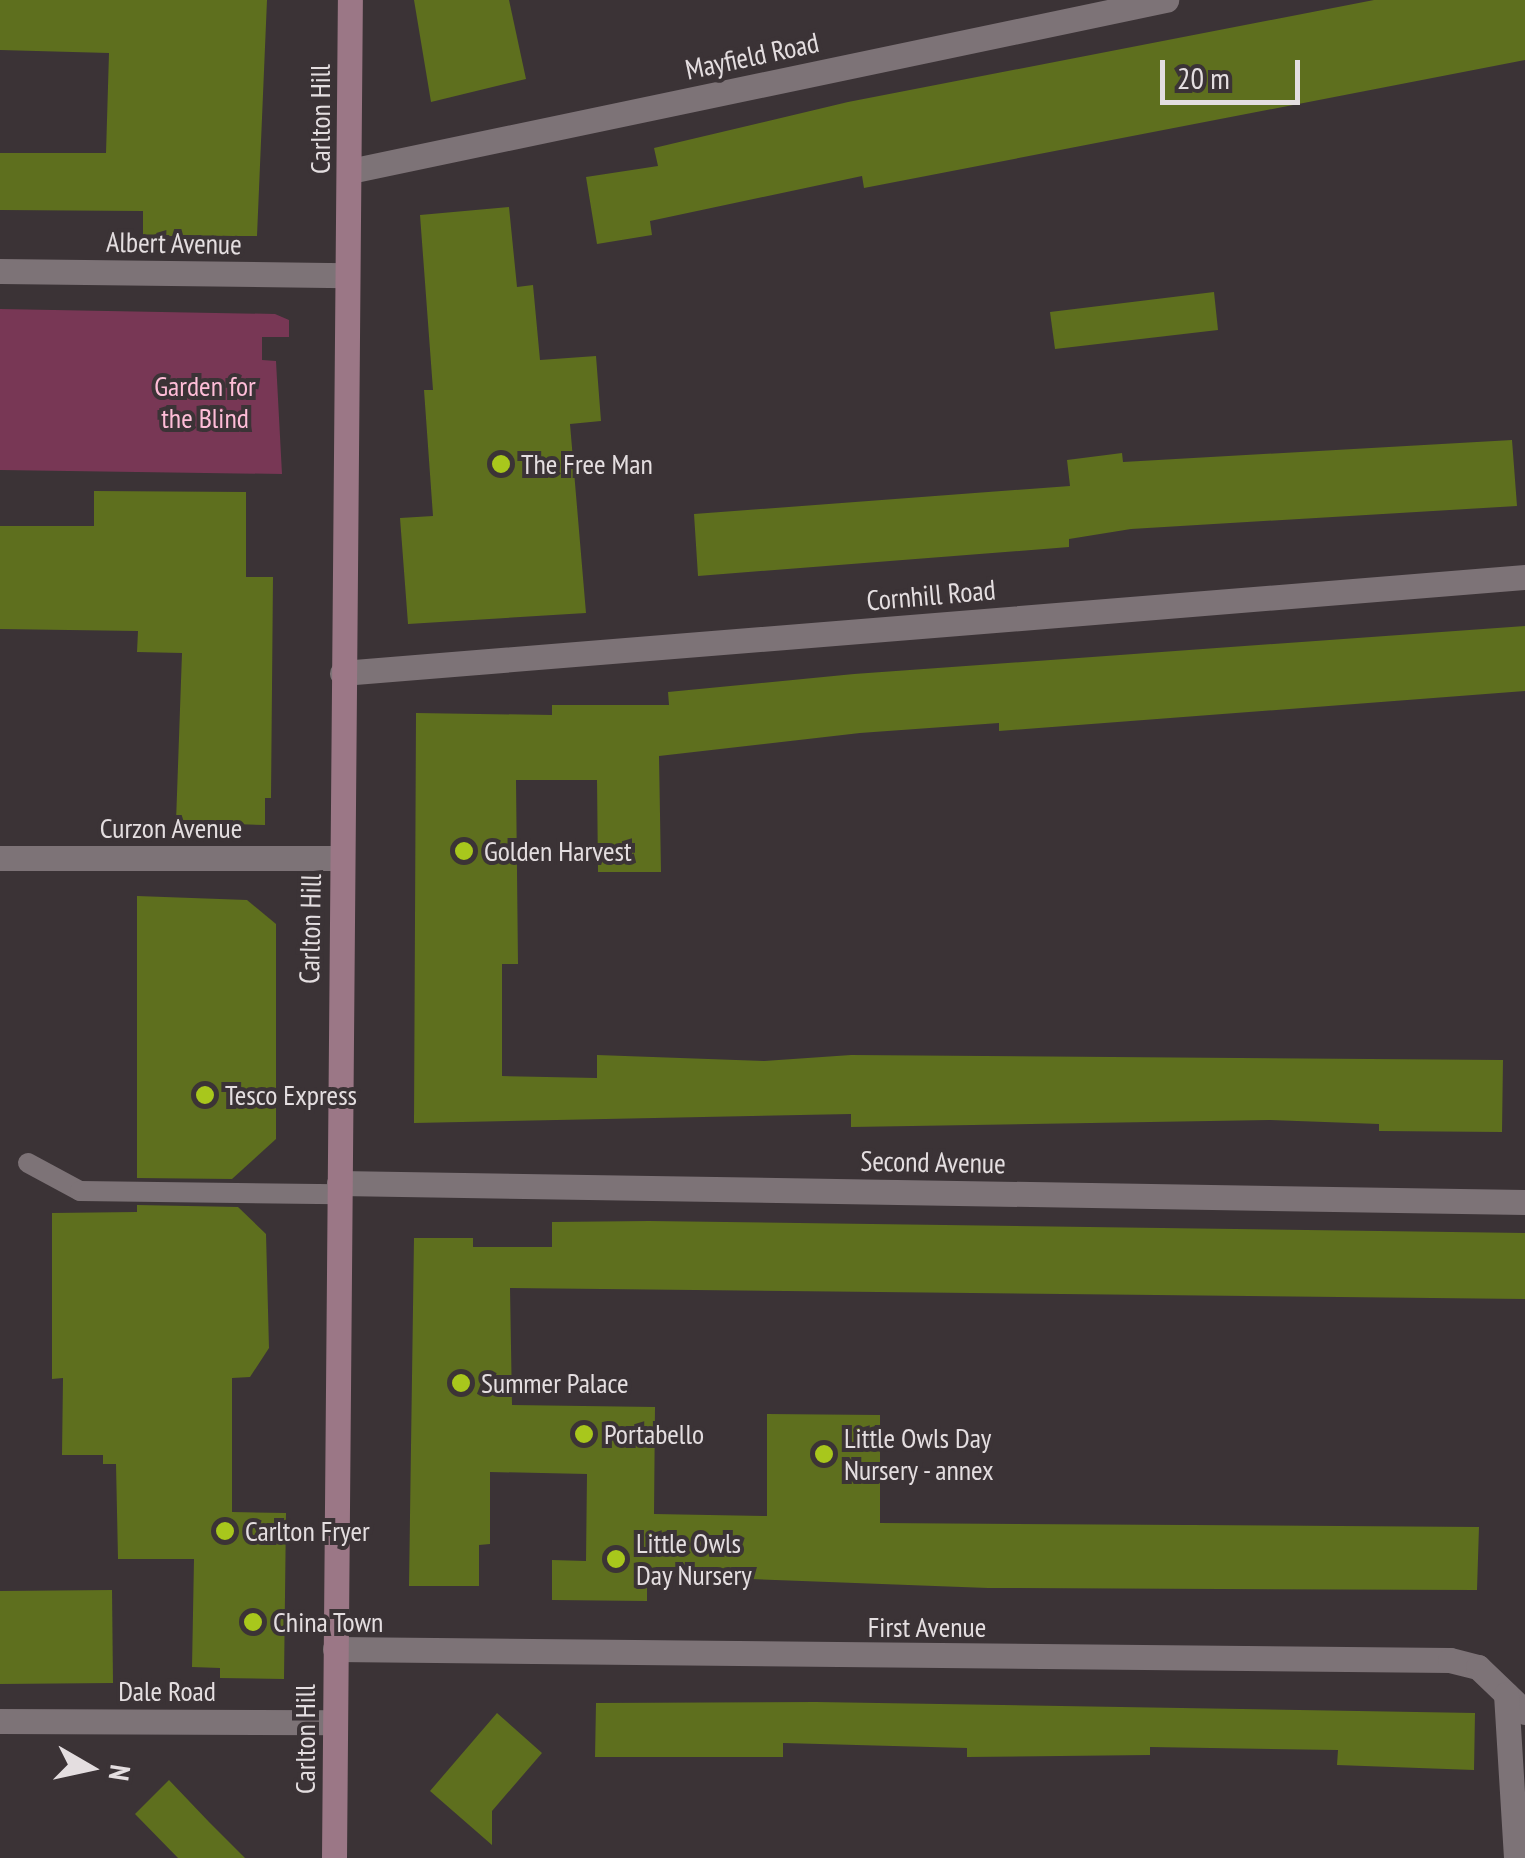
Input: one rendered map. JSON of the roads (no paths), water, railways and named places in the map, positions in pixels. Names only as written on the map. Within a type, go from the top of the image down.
[{"type":"main road","name":"Carlton Hill","points":[[334,1858],[350,0]]},
{"type":"street","name":"Mayfield Road","points":[[350,170],[1166,0]]},
{"type":"street","name":"Albert Avenue","points":[[0,271],[347,275]]},
{"type":"street","name":"Cornhill Road","points":[[342,673],[1525,577]]},
{"type":"street","name":"Curzon Avenue","points":[[0,858],[342,858]]},
{"type":"street","name":"Second Avenue","points":[[339,1188],[1525,1202]]},
{"type":"street","name":"First Avenue","points":[[335,1649],[1450,1660],[1478,1667],[1516,1703],[1516,1858]]},
{"type":"street","name":"Dale Road","points":[[0,1721],[334,1722]]},
{"type":"lane","points":[[28,1163],[80,1191],[339,1188]]},
{"type":"place","name":"The Free Man","points":[[501,464]]},
{"type":"place","name":"Golden Harvest","points":[[464,851]]},
{"type":"place","name":"Tesco Express","points":[[205,1095]]},
{"type":"place","name":"Summer Palace","points":[[461,1383]]},
{"type":"place","name":"Portabello","points":[[584,1434]]},
{"type":"place","name":"Little Owls Day Nursery - annex","points":[[824,1454]]},
{"type":"place","name":"Carlton Fryer","points":[[225,1531]]},
{"type":"place","name":"Little Owls Day Nursery","points":[[616,1559]]},
{"type":"place","name":"China Town","points":[[253,1622]]},
{"type":"park label","name":"Garden for the Blind","points":[[205,402]]}]
